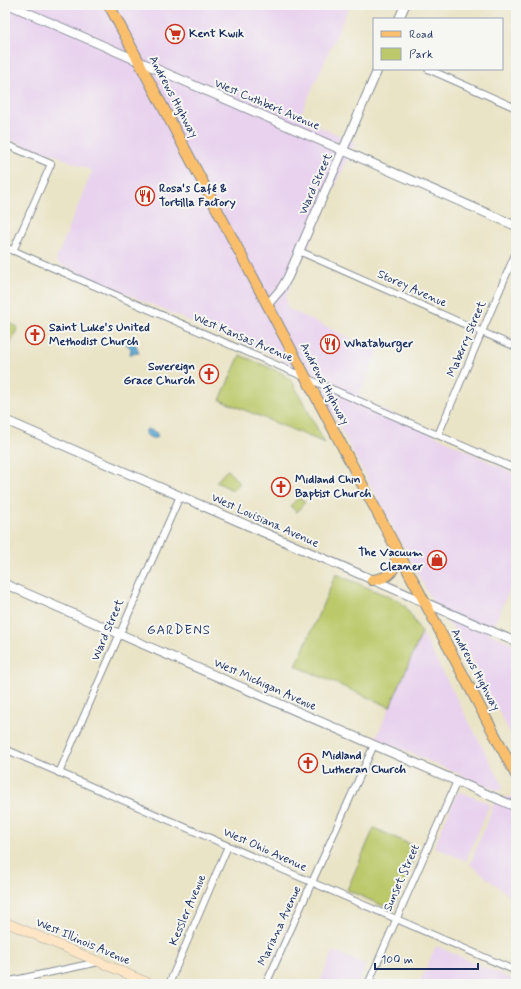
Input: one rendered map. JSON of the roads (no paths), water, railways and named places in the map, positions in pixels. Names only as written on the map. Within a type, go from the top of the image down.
[{"type":"main road","name":"Andrews Highway","points":[[109,5],[516,775]]},
{"type":"main road","points":[[372,580],[385,578],[391,574],[397,552]]},
{"type":"main road","name":"West Illinois Avenue","points":[[5,922],[151,984]]},
{"type":"street","name":"West Cuthbert Avenue","points":[[10,5],[516,226]]},
{"type":"street","points":[[398,18],[405,5]]},
{"type":"street","name":"Ward Street","points":[[268,304],[281,289],[299,251],[344,151],[378,70]]},
{"type":"street","points":[[430,70],[516,108]]},
{"type":"street","points":[[5,144],[51,164],[13,251]]},
{"type":"street","name":"West Kansas Avenue","points":[[5,247],[516,469]]},
{"type":"street","name":"Storey Avenue","points":[[299,251],[516,347]]},
{"type":"street","name":"Maberry Street","points":[[438,435],[516,252]]},
{"type":"street","name":"West Louisiana Avenue","points":[[5,420],[516,642]]},
{"type":"street","name":"Ward Street","points":[[59,772],[180,496]]},
{"type":"street","name":"West Michigan Avenue","points":[[5,584],[516,807]]},
{"type":"street","name":"Mariana Avenue","points":[[266,984],[374,746]]},
{"type":"street","name":"West Ohio Avenue","points":[[5,749],[516,971]]},
{"type":"street","name":"Sunset Street","points":[[368,984],[457,781]]},
{"type":"street","name":"Kessler Avenue","points":[[169,984],[228,846]]},
{"type":"street","points":[[5,982],[98,962]]},
{"type":"water","points":[[127,341],[136,345],[139,353],[130,354],[131,348],[126,344]]},
{"type":"water","points":[[147,429],[156,432],[158,437],[152,438],[148,436],[145,431]]},
{"type":"place","name":"Kent Kwik","points":[[175,34]]},
{"type":"place","name":"Rosa's Café & Tortilla Factory","points":[[145,196]]},
{"type":"place","name":"Saint Luke's United Methodist Church","points":[[35,335]]},
{"type":"place","name":"Whataburger","points":[[330,344]]},
{"type":"place","name":"Sovereign Grace Church","points":[[209,374]]},
{"type":"place","name":"Midland Chin Baptist Church","points":[[281,487]]},
{"type":"place","name":"The Vacuum Cleaner","points":[[437,560]]},
{"type":"place","name":"Midland Lutheran Church","points":[[308,763]]},
{"type":"district","name":"GARDENS","points":[[179,630]]}]
